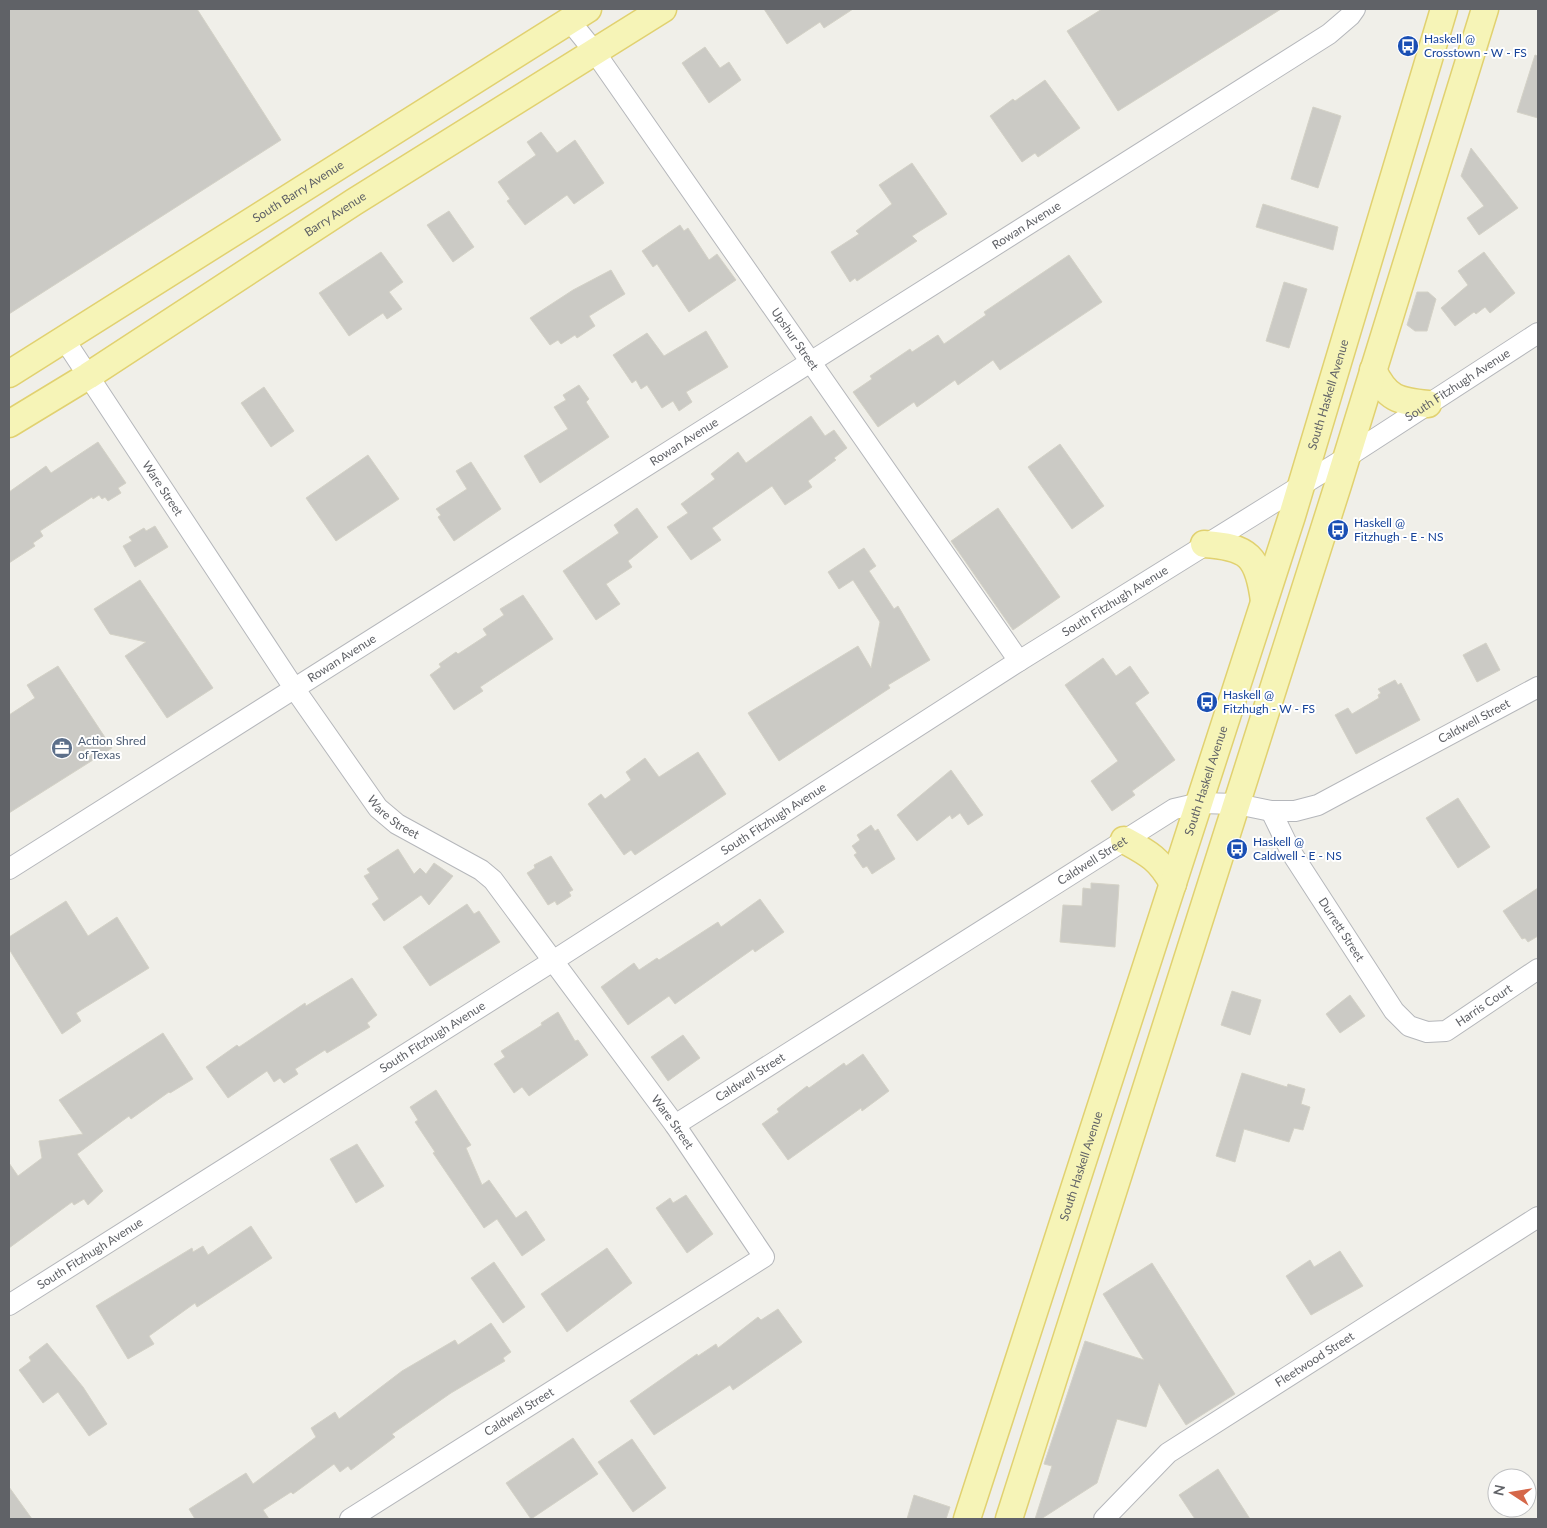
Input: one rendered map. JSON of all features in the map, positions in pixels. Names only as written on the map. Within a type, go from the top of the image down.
[{"type":"main road","name":"Barry Avenue","points":[[9,424],[88,376],[354,202],[664,9]]},
{"type":"main road","name":"South Haskell Avenue","points":[[969,1519],[1264,601],[1444,9]]},
{"type":"main road","points":[[1009,1519],[1347,457],[1485,9]]},
{"type":"main road","name":"South Barry Avenue","points":[[9,374],[578,14]]},
{"type":"main road","points":[[333,168],[354,202]]},
{"type":"main road","points":[[1373,370],[1380,386],[1393,397],[1398,400],[1428,404]]},
{"type":"main road","points":[[1204,544],[1239,549],[1250,556],[1258,571],[1264,601]]},
{"type":"main road","points":[[1124,840],[1154,856],[1165,869],[1173,884]]},
{"type":"street","name":"Rowan Avenue","points":[[9,869],[1329,34],[1350,16],[1355,9]]},
{"type":"street","name":"Upshur Street","points":[[578,14],[594,51],[1019,661]]},
{"type":"street","name":"South Fitzhugh Avenue","points":[[9,1305],[553,961],[1019,661],[1204,544],[1347,457],[1538,333]]},
{"type":"street","name":"Ware Street","points":[[64,339],[294,688],[387,818],[481,870],[493,880],[675,1125],[764,1257]]},
{"type":"street","name":"Caldwell Street","points":[[675,1125],[1174,809],[1200,803],[1237,804],[1271,811],[1295,811],[1332,798],[1538,687]]},
{"type":"street","name":"Durrett Street","points":[[1271,811],[1290,852],[1394,1012],[1409,1026],[1427,1032]]},
{"type":"street","name":"Harris Court","points":[[1427,1032],[1446,1031],[1538,969]]},
{"type":"street","name":"Fleetwood Street","points":[[1104,1519],[1168,1453],[1538,1217]]},
{"type":"street","name":"Caldwell Street","points":[[350,1519],[764,1257]]},
{"type":"building","points":[[9,9],[197,9],[281,140],[9,314]]},
{"type":"building","points":[[764,9],[853,9],[824,28],[820,22],[787,44]]},
{"type":"building","points":[[1102,9],[1281,9],[1118,111],[1067,31]]},
{"type":"building","points":[[705,47],[720,68],[729,62],[741,80],[709,103],[682,63]]},
{"type":"building","points":[[1535,55],[1538,56],[1538,118],[1517,112]]},
{"type":"building","points":[[1045,80],[1080,128],[1038,157],[1035,153],[1022,162],[990,116],[1013,99],[1015,101]]},
{"type":"building","points":[[1313,107],[1341,116],[1318,188],[1291,179]]},
{"type":"building","points":[[541,132],[557,153],[575,140],[604,183],[574,204],[567,195],[525,225],[507,201],[510,199],[498,182],[536,155],[527,142]]},
{"type":"building","points":[[1471,148],[1518,208],[1479,235],[1467,218],[1484,206],[1461,176]]},
{"type":"building","points":[[912,163],[947,214],[912,236],[917,241],[857,281],[855,278],[850,282],[831,252],[859,234],[856,231],[892,204],[879,185]]},
{"type":"building","points":[[1263,204],[1338,227],[1333,250],[1256,227]]},
{"type":"building","points":[[449,211],[474,247],[453,262],[427,225]]},
{"type":"building","points":[[680,225],[684,231],[688,228],[709,260],[717,254],[736,280],[689,312],[657,264],[653,267],[642,251]]},
{"type":"building","points":[[381,252],[403,282],[389,292],[402,309],[387,319],[383,313],[349,336],[319,293]]},
{"type":"building","points":[[1484,252],[1515,293],[1490,313],[1485,307],[1476,314],[1474,312],[1455,326],[1441,308],[1468,285],[1458,271]]},
{"type":"building","points":[[1069,255],[1102,302],[1000,370],[993,360],[958,385],[955,380],[917,407],[914,402],[878,427],[853,392],[872,379],[870,376],[910,349],[912,352],[938,335],[944,344],[986,315],[984,312]]},
{"type":"building","points":[[611,270],[625,294],[589,316],[595,326],[577,338],[575,335],[561,344],[558,340],[550,345],[530,318],[573,290]]},
{"type":"building","points":[[1284,282],[1307,289],[1289,348],[1266,341]]},
{"type":"building","points":[[1417,292],[1428,292],[1436,299],[1427,331],[1415,331],[1407,325]]},
{"type":"building","points":[[706,331],[728,367],[686,392],[692,402],[679,411],[673,401],[662,408],[647,385],[641,389],[636,380],[632,383],[613,355],[647,333],[664,356]]},
{"type":"building","points":[[579,385],[589,399],[586,402],[609,437],[540,483],[524,456],[568,429],[554,407],[566,400],[563,395]]},
{"type":"building","points":[[264,387],[294,431],[271,447],[241,403]]},
{"type":"building","points":[[811,416],[825,436],[834,430],[847,448],[834,458],[836,460],[808,481],[812,487],[785,505],[772,486],[712,528],[721,540],[691,560],[667,527],[688,513],[681,504],[715,479],[711,474],[738,452],[746,463]]},
{"type":"building","points":[[98,442],[126,483],[118,488],[121,493],[108,501],[105,497],[102,499],[99,495],[93,499],[92,497],[40,531],[43,536],[33,543],[35,546],[9,563],[9,492],[46,466],[51,473]]},
{"type":"building","points":[[1060,444],[1104,506],[1072,529],[1028,467]]},
{"type":"building","points":[[368,455],[399,499],[336,541],[306,498]]},
{"type":"building","points":[[471,462],[501,509],[454,541],[438,517],[441,515],[436,509],[467,489],[456,471]]},
{"type":"building","points":[[637,508],[658,537],[628,561],[632,567],[606,584],[620,604],[596,620],[563,571],[619,533],[614,525]]},
{"type":"building","points":[[998,508],[1060,597],[1013,630],[951,541]]},
{"type":"building","points":[[155,526],[168,547],[135,567],[123,546],[132,541],[129,537],[144,528],[146,531]]},
{"type":"building","points":[[864,548],[876,566],[869,571],[894,609],[898,606],[930,660],[888,685],[890,688],[779,761],[748,713],[858,646],[871,668],[880,622],[853,580],[839,589],[828,572]]},
{"type":"building","points":[[140,580],[213,688],[167,718],[125,656],[146,642],[110,634],[94,609]]},
{"type":"building","points":[[523,595],[553,639],[480,687],[483,691],[454,710],[430,675],[441,667],[439,664],[456,652],[458,654],[487,635],[483,629],[504,615],[500,609]]},
{"type":"building","points":[[1486,643],[1500,670],[1477,682],[1463,655]]},
{"type":"building","points":[[1103,658],[1116,676],[1130,666],[1149,693],[1135,703],[1175,760],[1132,791],[1135,795],[1112,811],[1091,781],[1118,761],[1065,685]]},
{"type":"building","points":[[58,666],[112,748],[9,813],[9,715],[35,698],[27,685]]},
{"type":"building","points":[[1395,680],[1398,685],[1401,683],[1420,720],[1356,754],[1335,715],[1348,708],[1352,714],[1379,698],[1378,695],[1381,693],[1378,689]]},
{"type":"building","points":[[698,752],[726,794],[635,855],[631,850],[624,855],[588,804],[601,794],[605,799],[631,780],[626,772],[645,758],[659,777]]},
{"type":"building","points":[[951,770],[983,815],[968,825],[960,813],[952,819],[950,815],[917,841],[897,815]]},
{"type":"building","points":[[1458,798],[1490,847],[1458,868],[1426,818]]},
{"type":"building","points":[[871,825],[875,831],[878,829],[895,859],[872,874],[867,866],[863,868],[854,855],[857,853],[852,846],[860,840],[857,835]]},
{"type":"building","points":[[398,849],[414,874],[420,868],[426,874],[434,863],[453,876],[429,905],[421,895],[384,921],[372,904],[379,899],[364,876],[370,873],[367,869]]},
{"type":"building","points":[[551,856],[573,890],[569,892],[571,896],[557,905],[555,901],[548,905],[527,873],[535,868],[534,865]]},
{"type":"building","points":[[1091,883],[1119,885],[1115,947],[1060,942],[1063,905],[1082,906],[1083,888],[1091,889]]},
{"type":"building","points":[[1538,888],[1538,936],[1528,942],[1525,938],[1522,939],[1503,911]]},
{"type":"building","points":[[760,899],[784,932],[755,952],[753,949],[675,1004],[669,996],[628,1025],[601,987],[634,963],[639,970],[657,958],[659,960],[718,922],[721,927]]},
{"type":"building","points":[[66,901],[88,936],[117,917],[149,968],[76,1013],[81,1021],[62,1034],[9,949],[9,937]]},
{"type":"building","points":[[467,904],[474,914],[479,911],[500,942],[430,986],[403,947]]},
{"type":"building","points":[[352,978],[377,1015],[367,1023],[370,1027],[327,1053],[325,1050],[295,1069],[298,1074],[284,1083],[280,1078],[274,1082],[267,1071],[228,1098],[206,1067],[237,1045],[239,1047],[305,1003],[306,1006]]},
{"type":"building","points":[[1232,991],[1261,1000],[1250,1035],[1221,1025]]},
{"type":"building","points":[[1350,995],[1365,1016],[1340,1033],[1326,1014]]},
{"type":"building","points":[[558,1012],[575,1041],[578,1040],[588,1055],[529,1096],[522,1087],[514,1093],[494,1064],[505,1057],[501,1051],[542,1025],[541,1023]]},
{"type":"building","points":[[163,1033],[193,1079],[169,1092],[131,1119],[129,1116],[77,1154],[103,1191],[88,1205],[84,1199],[74,1205],[72,1202],[9,1248],[9,1163],[18,1176],[42,1158],[39,1141],[83,1134],[59,1100]]},
{"type":"building","points":[[683,1035],[700,1058],[668,1081],[651,1057]]},
{"type":"building","points":[[863,1054],[889,1091],[862,1111],[861,1108],[788,1160],[762,1124],[779,1112],[777,1109],[807,1086],[809,1088],[844,1063],[846,1066]]},
{"type":"building","points":[[1242,1073],[1287,1087],[1288,1084],[1305,1089],[1301,1104],[1310,1107],[1303,1130],[1294,1128],[1289,1142],[1244,1129],[1235,1162],[1216,1156]]},
{"type":"building","points":[[436,1090],[471,1145],[466,1148],[482,1185],[489,1180],[516,1218],[526,1211],[545,1240],[522,1256],[497,1219],[484,1228],[433,1153],[435,1152],[415,1122],[418,1120],[410,1107]]},
{"type":"building","points":[[357,1144],[384,1186],[356,1203],[330,1159]]},
{"type":"building","points":[[686,1195],[713,1234],[687,1253],[656,1208],[670,1198],[673,1203]]},
{"type":"building","points":[[251,1226],[272,1258],[197,1307],[195,1303],[149,1336],[154,1344],[128,1359],[96,1306],[192,1248],[193,1252],[203,1246],[208,1255]]},
{"type":"building","points":[[607,1248],[632,1283],[567,1332],[541,1294]]},
{"type":"building","points":[[1340,1251],[1363,1286],[1311,1315],[1286,1276],[1310,1260],[1314,1267]]},
{"type":"building","points":[[494,1262],[525,1307],[503,1323],[471,1278]]},
{"type":"building","points":[[1152,1263],[1235,1394],[1186,1425],[1159,1383],[1146,1427],[1117,1419],[1097,1483],[1041,1519],[1035,1519],[1052,1466],[1044,1464],[1085,1341],[1144,1360],[1103,1294]]},
{"type":"building","points":[[778,1309],[802,1342],[733,1390],[730,1385],[654,1435],[630,1401],[697,1354],[698,1356],[716,1344],[718,1348],[758,1317],[761,1320]]},
{"type":"building","points":[[491,1323],[511,1352],[503,1358],[505,1361],[451,1393],[392,1434],[395,1437],[351,1470],[348,1466],[340,1472],[334,1464],[293,1494],[291,1492],[263,1510],[269,1519],[195,1519],[189,1509],[246,1473],[253,1484],[316,1437],[311,1428],[335,1412],[339,1419],[402,1371],[455,1340],[458,1345]]},
{"type":"building","points":[[47,1343],[83,1387],[107,1424],[89,1436],[58,1392],[43,1403],[19,1370],[31,1361],[29,1357]]},
{"type":"building","points":[[573,1438],[598,1474],[531,1519],[506,1483]]},
{"type":"building","points":[[632,1439],[666,1488],[633,1512],[598,1462]]},
{"type":"building","points":[[1218,1469],[1250,1519],[1195,1519],[1179,1495]]},
{"type":"building","points":[[9,1487],[32,1519],[9,1519]]},
{"type":"building","points":[[914,1495],[950,1507],[946,1519],[907,1519]]},
{"type":"place","name":"Haskell @ Crosstown - W - FS","points":[[1408,46]]},
{"type":"place","name":"Haskell @ Fitzhugh - E - NS","points":[[1338,530]]},
{"type":"place","name":"Haskell @ Fitzhugh - W - FS","points":[[1207,702]]},
{"type":"place","name":"Action Shred of Texas","points":[[62,748]]},
{"type":"place","name":"Haskell @ Caldwell - E - NS","points":[[1237,849]]}]
